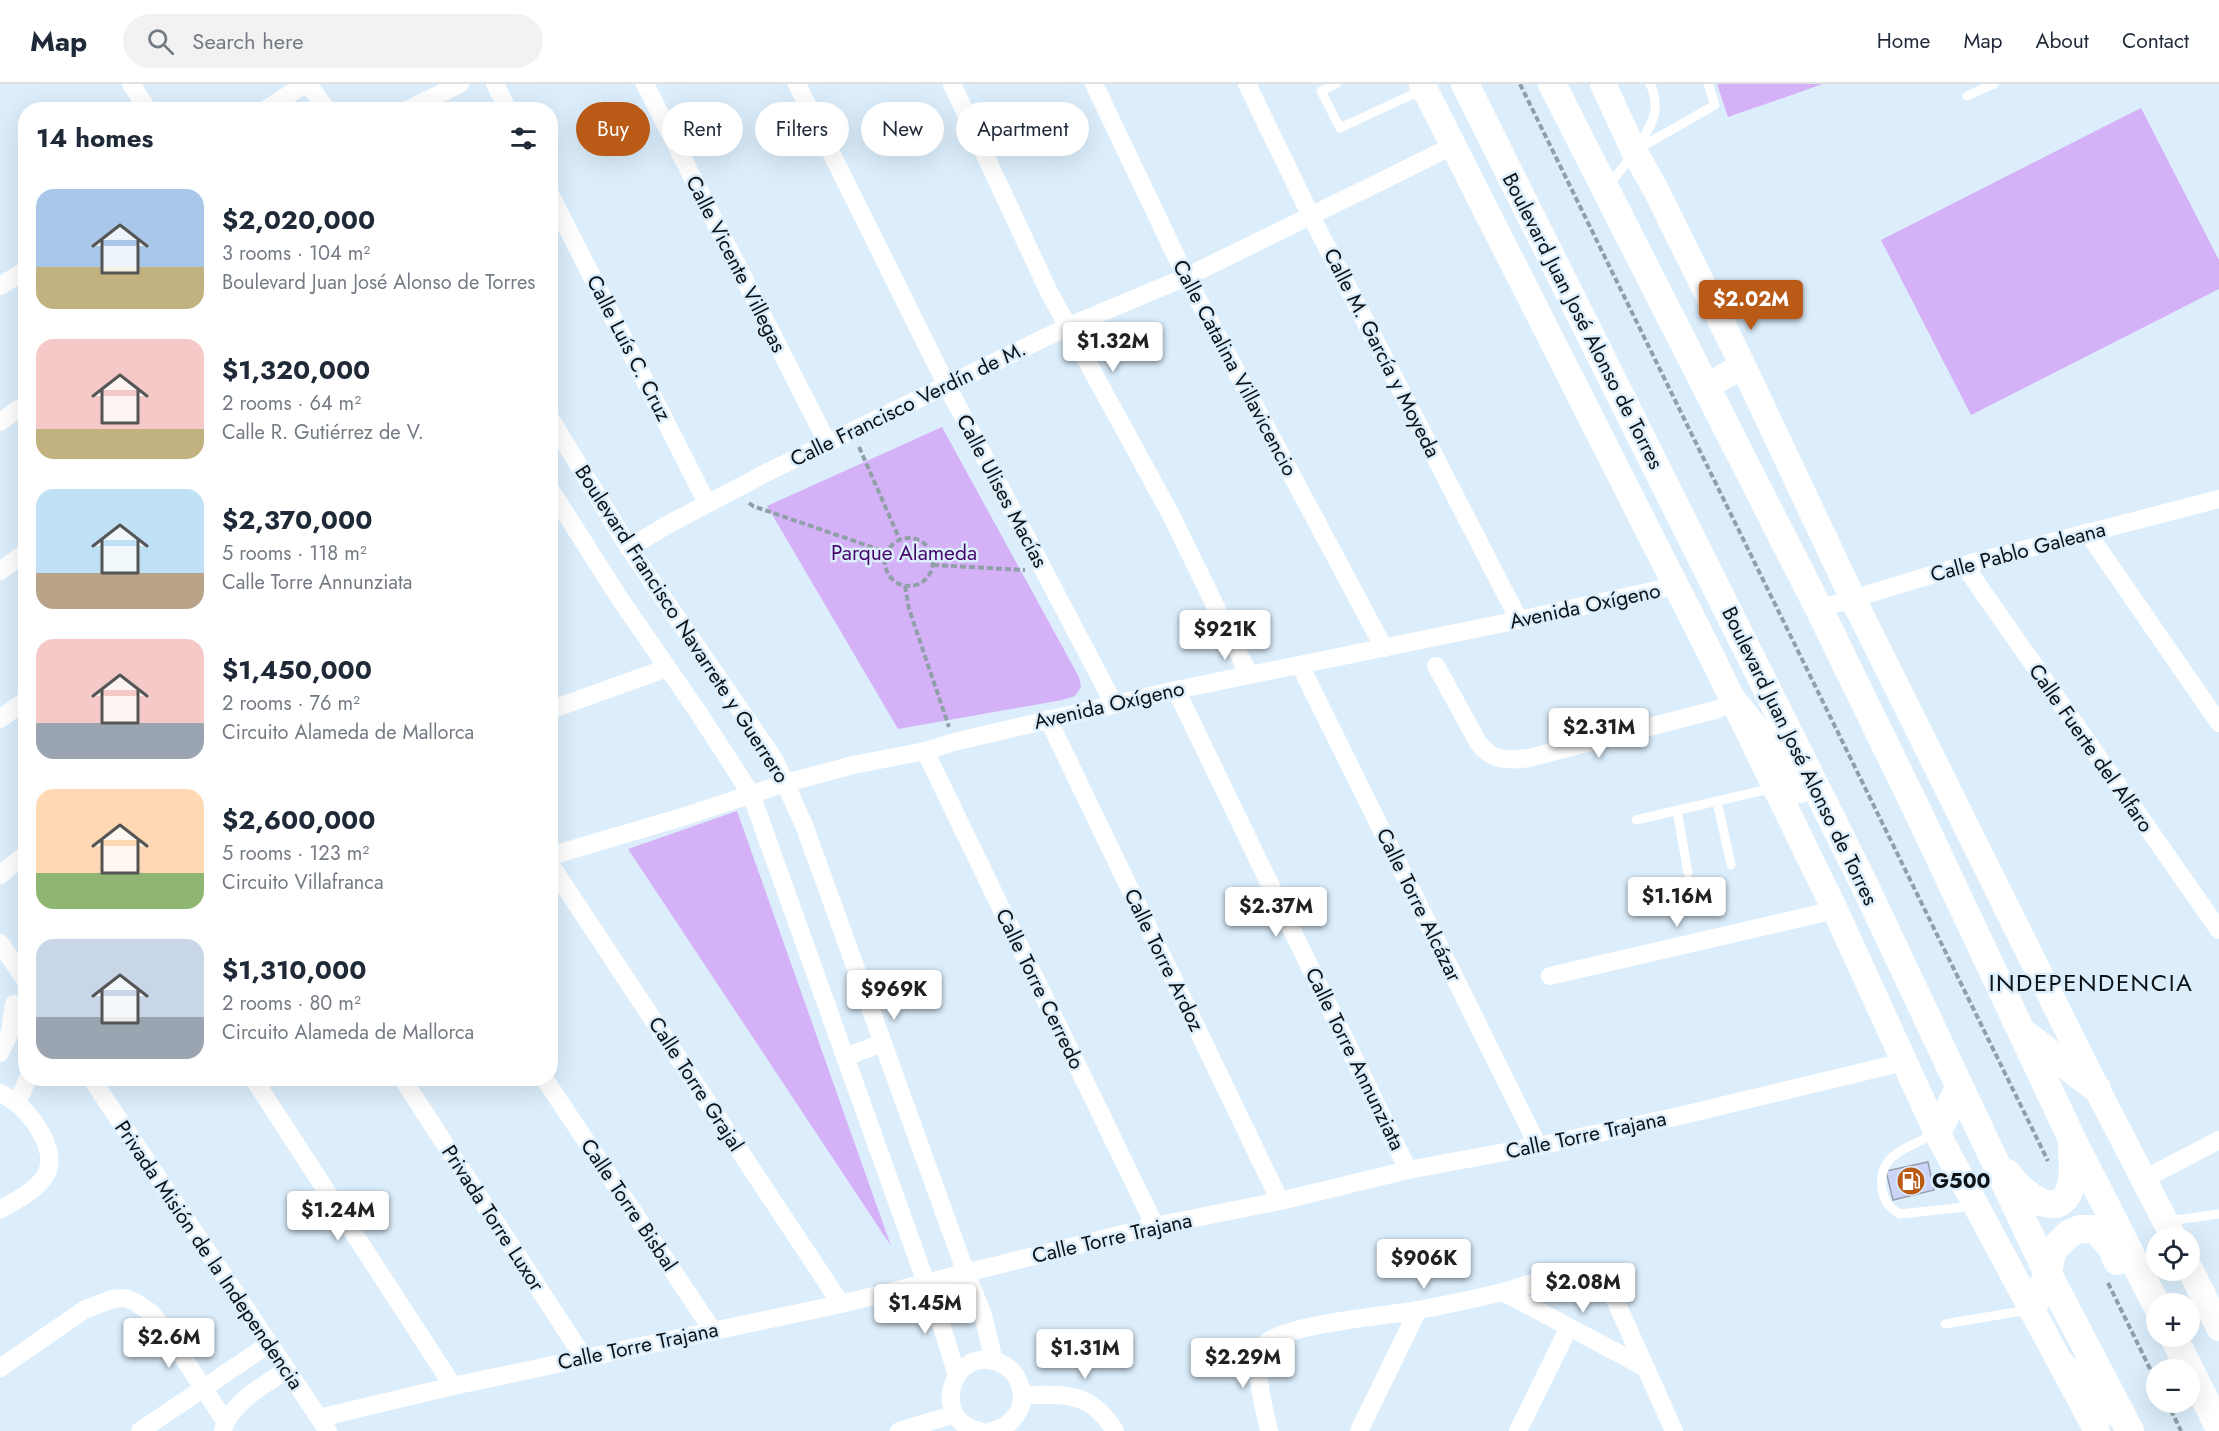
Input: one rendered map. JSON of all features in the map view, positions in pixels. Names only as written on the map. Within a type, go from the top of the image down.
[{"type":"main road","name":"Boulevard Juan José Alonso de Torres","points":[[1465,84],[1864,884],[2048,1274],[2128,1428]]},
{"type":"main road","points":[[1552,84],[1819,609],[1913,801],[2072,1139],[2150,1293]]},
{"type":"main road","points":[[1734,702],[1779,758],[1864,884]]},
{"type":"main road","points":[[2021,1030],[2097,1089]]},
{"type":"main road","points":[[1937,1133],[1959,1088]]},
{"type":"main road","points":[[1986,1145],[2010,1178],[2022,1190],[2039,1203],[2047,1204],[2060,1201],[2066,1196],[2070,1186],[2073,1169],[2072,1139]]},
{"type":"main road","points":[[2032,1309],[2048,1274],[2051,1255],[2056,1247],[2070,1233],[2079,1229],[2095,1229],[2112,1248],[2137,1300],[2146,1312]]},
{"type":"main road","points":[[2063,1366],[2128,1428]]},
{"type":"main road","points":[[2200,1389],[2219,1426]]},
{"type":"street","points":[[131,84],[143,102]]},
{"type":"street","points":[[279,102],[307,84],[321,102]]},
{"type":"street","points":[[423,102],[460,84]]},
{"type":"street","points":[[495,84],[504,102]]},
{"type":"street","name":"Calle Vicente Villegas","points":[[645,84],[828,444]]},
{"type":"street","name":"Calle Ulises Macías","points":[[797,84],[947,386],[1114,704]]},
{"type":"street","points":[[952,84],[1067,327],[1170,513],[1249,675]]},
{"type":"street","name":"Calle Catalina Villavicencio","points":[[1094,84],[1186,277],[1384,648]]},
{"type":"street","name":"Calle M. García y Moyeda","points":[[1247,84],[1311,216],[1519,620]]},
{"type":"street","points":[[1603,84],[1634,151],[1656,190],[1743,366],[1853,599],[2097,1089],[2169,1227]]},
{"type":"street","points":[[1423,86],[1734,702],[1835,910],[1937,1133],[2097,1431]]},
{"type":"street","name":"Calle Francisco Verdín de M.","points":[[628,549],[734,489],[1067,327],[1186,277],[1453,146]]},
{"type":"street","name":"Calle Luís C. Cruz","points":[[558,210],[707,503]]},
{"type":"street","points":[[0,286],[18,275]]},
{"type":"street","points":[[1707,386],[1743,366]]},
{"type":"street","points":[[0,422],[18,409]]},
{"type":"street","name":"Boulevard Francisco Navarrete y Guerrero","points":[[558,431],[628,549],[749,721],[774,759],[786,783],[804,825],[966,1273],[984,1316],[994,1361]]},
{"type":"street","name":"Calle Pablo Galeana","points":[[1819,609],[1964,565],[2088,532],[2218,502]]},
{"type":"street","points":[[1779,530],[1812,512]]},
{"type":"street","name":"Boulevard Francisco Navarrete y Guerrero","points":[[558,513],[620,599],[751,794],[943,1330],[957,1376]]},
{"type":"street","points":[[2088,532],[2219,723]]},
{"type":"street","points":[[0,571],[18,558]]},
{"type":"street","name":"Calle Fuerte del Alfaro","points":[[1964,565],[2219,930]]},
{"type":"street","name":"Avenida Oxígeno","points":[[558,854],[679,819],[786,783],[853,765],[925,751],[1048,719],[1176,690],[1676,586]]},
{"type":"street","name":"Calle Torre Alcázar","points":[[1300,665],[1538,1146]]},
{"type":"street","points":[[1436,666],[1479,744],[1487,754],[1498,759],[1529,758],[1715,710],[1734,702]]},
{"type":"street","points":[[558,707],[667,668]]},
{"type":"street","name":"Calle Torre Annunziata","points":[[1176,690],[1408,1170]]},
{"type":"street","points":[[0,719],[18,705]]},
{"type":"street","name":"Calle Torre Ardoz","points":[[1048,719],[1280,1201]]},
{"type":"street","name":"Calle Torre Cerredo","points":[[925,751],[1155,1226]]},
{"type":"street","points":[[0,875],[18,860]]},
{"type":"street","name":"Calle Torre Grajal","points":[[558,876],[841,1304]]},
{"type":"street","points":[[1550,976],[1835,910]]},
{"type":"street","points":[[0,943],[18,969]]},
{"type":"street","points":[[0,1053],[10,1032],[13,1004]]},
{"type":"street","points":[[845,1057],[883,1043]]},
{"type":"street","name":"Calle Torre Trajana","points":[[324,1425],[453,1386],[841,1304],[1155,1226],[1280,1201],[1408,1170],[1538,1146],[1690,1113],[1904,1062]]},
{"type":"street","points":[[17,1104],[25,1086]]},
{"type":"street","name":"Privada Misión de la Independencia","points":[[96,1086],[324,1425]]},
{"type":"street","points":[[257,1086],[453,1386]]},
{"type":"street","name":"Privada Torre Luxor","points":[[407,1086],[584,1358]]},
{"type":"street","name":"Calle Torre Bisbal","points":[[549,1086],[713,1330]]},
{"type":"street","points":[[0,1093],[30,1116],[47,1147],[49,1164],[45,1177],[31,1190],[0,1210]]},
{"type":"street","points":[[2144,1179],[2219,1140]]},
{"type":"street","points":[[1269,1431],[1261,1390],[1259,1361],[1262,1346],[1272,1338],[1298,1329],[1418,1310],[1503,1292],[1555,1277],[1587,1274],[1595,1277],[1604,1285],[1616,1302],[1674,1431]]},
{"type":"street","points":[[2196,1281],[2219,1327]]},
{"type":"street","points":[[1503,1292],[1646,1368]]},
{"type":"street","points":[[0,1368],[84,1310],[112,1299],[125,1298],[150,1312],[204,1389],[224,1426],[254,1392],[287,1370]]},
{"type":"street","points":[[1359,1431],[1418,1310]]},
{"type":"street","points":[[1518,1431],[1569,1327]]},
{"type":"street","points":[[140,1431],[269,1344]]},
{"type":"street","points":[[980,1431],[963,1423],[955,1414],[950,1394],[957,1376],[964,1368],[973,1362],[983,1360],[1005,1365],[1014,1373],[1020,1384],[1022,1395],[1020,1410],[1011,1422],[991,1431]]},
{"type":"street","points":[[1022,1395],[1080,1397],[1094,1405],[1108,1420],[1114,1431]]},
{"type":"street","points":[[907,1430],[955,1414]]},
{"type":"lane","points":[[1336,84],[1321,91],[1340,128],[1423,86]]},
{"type":"lane","points":[[1605,190],[1634,151],[1655,111],[1650,84]]},
{"type":"lane","points":[[1634,151],[1715,105],[1708,84]]},
{"type":"lane","points":[[1967,96],[1994,84]]},
{"type":"lane","points":[[1636,820],[1775,787]]},
{"type":"lane","points":[[1717,801],[1731,866]]},
{"type":"lane","points":[[1677,810],[1688,873]]},
{"type":"lane","points":[[1937,1133],[1894,1155],[1886,1162],[1880,1177],[1883,1196],[1887,1204],[1900,1214],[1977,1206]]},
{"type":"lane","points":[[2177,1227],[2219,1214]]},
{"type":"lane","points":[[1945,1324],[2032,1309]]},
{"type":"path","points":[[1520,84],[2050,1164]]},
{"type":"path","points":[[852,432],[900,540]]},
{"type":"path","points":[[734,489],[753,506],[886,552]]},
{"type":"path","points":[[912,538],[924,543],[931,553],[933,565],[928,577],[918,584],[905,586],[894,581],[886,571],[886,552],[900,540],[912,538]]},
{"type":"path","points":[[933,565],[1044,571]]},
{"type":"path","points":[[905,586],[909,609],[954,742]]},
{"type":"path","points":[[2107,1280],[2146,1360]]},
{"type":"path","points":[[2172,1413],[2181,1431]]},
{"type":"green space","points":[[1717,84],[1823,84],[1728,117]]},
{"type":"green space","points":[[2141,108],[2219,260],[2219,289],[1971,415],[1881,240]]},
{"type":"green space","name":"Parque Alameda","points":[[942,427],[1079,677],[1081,687],[1075,696],[1062,700],[898,729],[767,506]]},
{"type":"green space","points":[[737,811],[891,1246],[628,849]]},
{"type":"building","name":"G500","points":[[1928,1162],[1934,1190],[1893,1200],[1886,1171]]},
{"type":"place","name":"G500","points":[[1911,1181]]},
{"type":"district","name":"INDEPENDENCIA","points":[[2091,982]]}]
